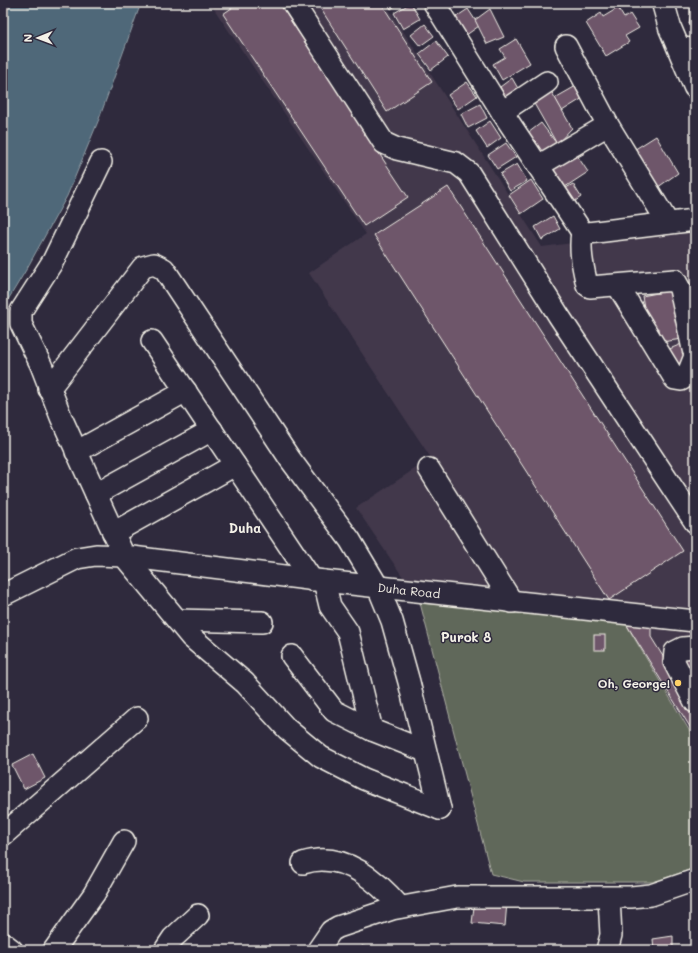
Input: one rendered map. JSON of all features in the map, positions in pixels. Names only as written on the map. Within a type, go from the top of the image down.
[{"type":"main road","points":[[663,3],[670,28],[687,48],[695,87]]},
{"type":"street","points":[[293,3],[384,143],[397,149],[456,163],[469,173],[559,316],[695,522]]},
{"type":"street","points":[[434,3],[502,112],[582,232],[580,245],[587,285],[598,288],[675,280],[680,289],[693,349],[695,350]]},
{"type":"street","points":[[566,46],[608,125],[668,223]]},
{"type":"street","points":[[502,112],[547,82]]},
{"type":"street","points":[[538,166],[608,125]]},
{"type":"street","points":[[50,388],[143,267],[154,264],[164,269],[290,459],[350,540],[378,587],[392,621],[440,809],[364,779],[321,757],[287,729],[245,683],[191,637],[124,556],[76,452],[50,388],[21,324],[21,311],[53,261],[101,162]]},
{"type":"street","points":[[582,232],[588,233],[695,220]]},
{"type":"street","points":[[618,286],[675,379],[681,380],[687,376],[695,356]]},
{"type":"street","points":[[152,341],[235,465],[318,580],[330,606],[348,632],[372,730]]},
{"type":"street","points":[[76,452],[186,391]]},
{"type":"street","points":[[96,494],[212,430]]},
{"type":"street","points":[[113,533],[235,465]]},
{"type":"street","points":[[429,469],[512,602]]},
{"type":"street","name":"Duha Road","points":[[3,594],[78,558],[96,555],[124,556],[378,587],[695,621]]},
{"type":"street","points":[[177,620],[262,622]]},
{"type":"street","points":[[695,647],[683,648],[675,652],[674,662],[695,702]]},
{"type":"street","points":[[292,656],[334,711],[372,730],[425,751]]},
{"type":"street","points":[[3,835],[137,718]]},
{"type":"street","points":[[54,950],[94,894],[124,841]]},
{"type":"street","points":[[303,863],[311,860],[333,860],[358,870],[382,887],[400,907]]},
{"type":"street","points":[[318,950],[331,931],[338,927],[400,907],[458,897],[609,898],[650,895],[695,880]]},
{"type":"street","points":[[607,950],[612,935],[609,898]]},
{"type":"street","points":[[166,950],[173,938],[198,915]]},
{"type":"street","points":[[3,943],[12,950]]},
{"type":"shaded area","points":[[210,3],[385,3],[542,247],[695,227],[695,609],[407,583],[356,508],[431,458],[309,273],[366,234]]},
{"type":"shaded area","name":"Oh, George!","points":[[624,621],[695,626],[695,740]]},
{"type":"green space","points":[[420,603],[624,621],[695,740],[695,868],[653,882],[524,882],[491,874]]},
{"type":"water","points":[[3,3],[141,3],[99,119],[67,196],[3,308]]},
{"type":"building","points":[[239,3],[279,3],[408,197],[364,226],[223,14]]},
{"type":"building","points":[[317,3],[381,3],[432,82],[387,112]]},
{"type":"building","points":[[387,3],[399,3],[391,9]]},
{"type":"building","points":[[411,3],[420,19],[403,29],[394,13]]},
{"type":"building","points":[[438,3],[462,3],[445,14]]},
{"type":"building","points":[[692,3],[695,3],[695,25],[689,24]]},
{"type":"building","points":[[618,8],[624,18],[630,14],[639,28],[625,36],[629,42],[606,56],[586,23],[601,13],[603,17]]},
{"type":"building","points":[[468,9],[479,26],[462,38],[450,21]]},
{"type":"building","points":[[490,9],[504,37],[487,44],[475,20]]},
{"type":"building","points":[[425,24],[434,36],[420,46],[411,35]]},
{"type":"building","points":[[516,39],[530,63],[502,80],[493,64],[505,57],[500,49]]},
{"type":"building","points":[[436,41],[448,57],[431,70],[419,54]]},
{"type":"building","points":[[512,78],[520,92],[508,101],[500,87]]},
{"type":"building","points":[[467,82],[477,96],[458,109],[448,95]]},
{"type":"building","points":[[576,86],[583,98],[562,111],[555,98]]},
{"type":"building","points":[[550,89],[572,128],[557,144],[532,100]]},
{"type":"building","points":[[480,104],[487,118],[468,128],[461,114]]},
{"type":"building","points":[[490,121],[501,138],[487,148],[476,131]]},
{"type":"building","points":[[541,123],[557,144],[543,154],[528,133]]},
{"type":"building","points":[[656,136],[678,173],[654,190],[629,153]]},
{"type":"building","points":[[506,143],[516,157],[497,169],[488,155]]},
{"type":"building","points":[[580,146],[585,153],[578,157],[588,172],[559,191],[545,169]]},
{"type":"building","points":[[517,164],[527,181],[510,191],[500,174]]},
{"type":"building","points":[[531,180],[543,199],[521,214],[509,195]]},
{"type":"building","points":[[573,184],[581,197],[568,206],[559,192]]},
{"type":"building","points":[[448,187],[683,551],[609,600],[374,235]]},
{"type":"building","points":[[553,216],[560,229],[542,240],[535,227]]},
{"type":"building","points":[[673,290],[682,339],[662,342],[659,329],[648,331],[642,296]]},
{"type":"building","points":[[684,343],[688,370],[679,375],[667,350]]},
{"type":"building","points":[[625,622],[651,624],[651,637],[695,708],[695,735]]},
{"type":"building","points":[[594,635],[605,635],[605,650],[594,650]]},
{"type":"building","points":[[695,651],[695,687],[679,660]]},
{"type":"building","points":[[33,754],[45,778],[24,789],[12,765]]},
{"type":"building","points":[[475,899],[507,902],[505,926],[472,923]]},
{"type":"building","points":[[673,936],[673,950],[654,950],[653,939]]},
{"type":"building","points":[[362,946],[373,950],[360,950]]},
{"type":"place","name":"Oh, George!","points":[[678,683]]},
{"type":"district","name":"Duha","points":[[245,527]]},
{"type":"district","name":"Purok 8","points":[[466,636]]}]
